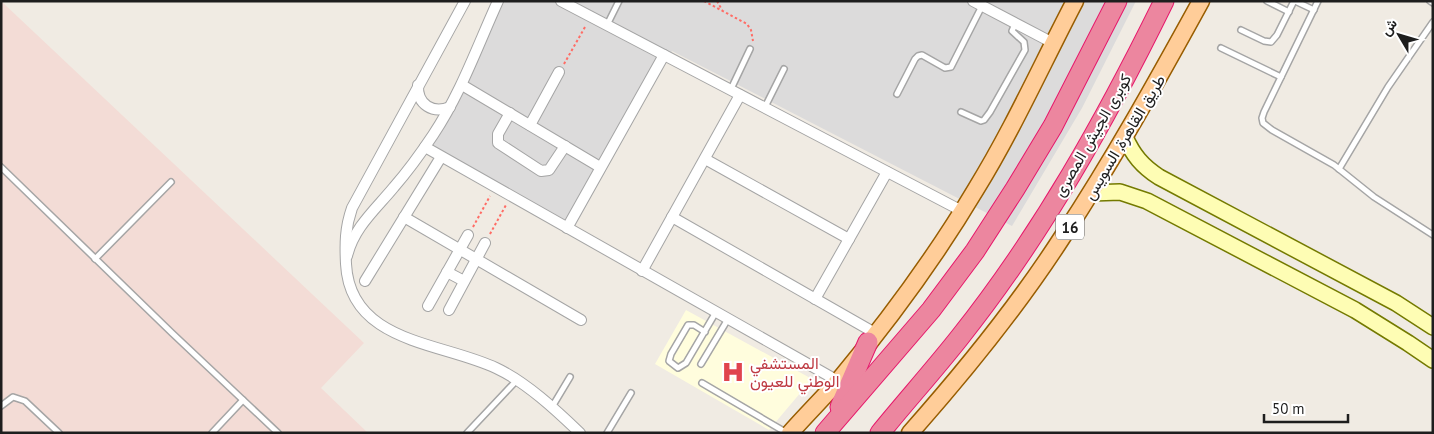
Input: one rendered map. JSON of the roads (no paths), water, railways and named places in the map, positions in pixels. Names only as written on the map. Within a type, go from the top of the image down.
[{"type":"highway","points":[[829,429],[931,310],[975,251],[1015,190],[1052,126],[1117,1]]},
{"type":"highway","name":"كوبرى الجيش المصرى","points":[[880,433],[960,337],[1006,274],[1060,193],[1128,75],[1164,1]]},
{"type":"highway","points":[[829,429],[872,337]]},
{"type":"main road","points":[[789,433],[838,381],[917,277],[962,211],[1002,143],[1076,1]]},
{"type":"main road","name":"طريق القاهرة, السويس","points":[[910,433],[955,381],[1025,292],[1063,238],[1125,137],[1201,1]]},
{"type":"street","points":[[465,1],[352,208],[345,236],[346,275],[351,291],[359,306],[380,325],[401,336],[497,368],[517,380],[580,433]]},
{"type":"street","points":[[346,264],[352,242],[363,222],[394,188],[425,147],[450,107],[462,85],[498,1]]},
{"type":"street","points":[[562,1],[576,5],[591,17],[962,211]]},
{"type":"street","points":[[984,4],[1015,24],[1053,44]]},
{"type":"street","points":[[566,228],[664,55]]},
{"type":"street","points":[[530,125],[560,72]]},
{"type":"street","points":[[418,85],[419,98],[427,107],[438,110],[450,107]]},
{"type":"street","points":[[462,85],[600,167]]},
{"type":"street","points":[[642,270],[740,95]]},
{"type":"street","points":[[510,113],[498,134],[498,143],[541,171],[549,170],[565,146]]},
{"type":"street","points":[[1125,137],[1138,160],[1148,170],[1396,303],[1433,327]]},
{"type":"street","points":[[425,147],[838,381]]},
{"type":"street","points":[[365,281],[441,157]]},
{"type":"street","points":[[705,159],[849,239]]},
{"type":"street","points":[[814,299],[887,172]]},
{"type":"street","points":[[1165,209],[1177,187]]},
{"type":"street","points":[[1091,192],[1106,191],[1134,195],[1165,209],[1354,310],[1395,334],[1433,360]]},
{"type":"street","points":[[404,217],[581,320]]},
{"type":"street","points":[[672,217],[814,299],[872,337]]},
{"type":"street","points":[[428,306],[468,235]]},
{"type":"street","points":[[449,310],[485,243]]},
{"type":"street","points":[[447,272],[464,281]]},
{"type":"lane","points":[[607,25],[619,1]]},
{"type":"lane","points":[[1267,1],[1289,12]]},
{"type":"lane","points":[[1241,30],[1264,41],[1271,42],[1295,1],[1314,10]]},
{"type":"lane","points":[[1318,1],[1264,112],[1263,123],[1339,169],[1374,197],[1433,235]]},
{"type":"lane","points":[[897,94],[915,58],[918,56],[922,56],[945,68],[950,67],[984,4]]},
{"type":"lane","points":[[1339,169],[1388,87],[1433,22]]},
{"type":"lane","points":[[961,112],[981,121],[990,112],[1025,50],[1024,42],[1012,31],[1015,24]]},
{"type":"lane","points":[[1428,29],[1433,34]]},
{"type":"lane","points":[[1221,48],[1281,77]]},
{"type":"lane","points":[[730,90],[750,49]]},
{"type":"lane","points":[[764,108],[784,69]]},
{"type":"lane","points":[[1,167],[278,433]]},
{"type":"lane","points":[[95,259],[171,182]]},
{"type":"lane","points":[[705,332],[694,325],[688,325],[671,354],[669,361],[671,364],[678,368],[684,366],[705,332],[716,312]]},
{"type":"lane","points":[[701,364],[728,319]]},
{"type":"lane","points":[[552,408],[570,377]]},
{"type":"lane","points":[[467,433],[517,380]]},
{"type":"lane","points":[[702,383],[789,433]]},
{"type":"lane","points":[[607,433],[631,393]]},
{"type":"lane","points":[[1,406],[13,397],[25,401],[59,433]]},
{"type":"lane","points":[[212,433],[243,400]]},
{"type":"place","name":"المستشفي الوطني للعيون","points":[[733,372]]}]
